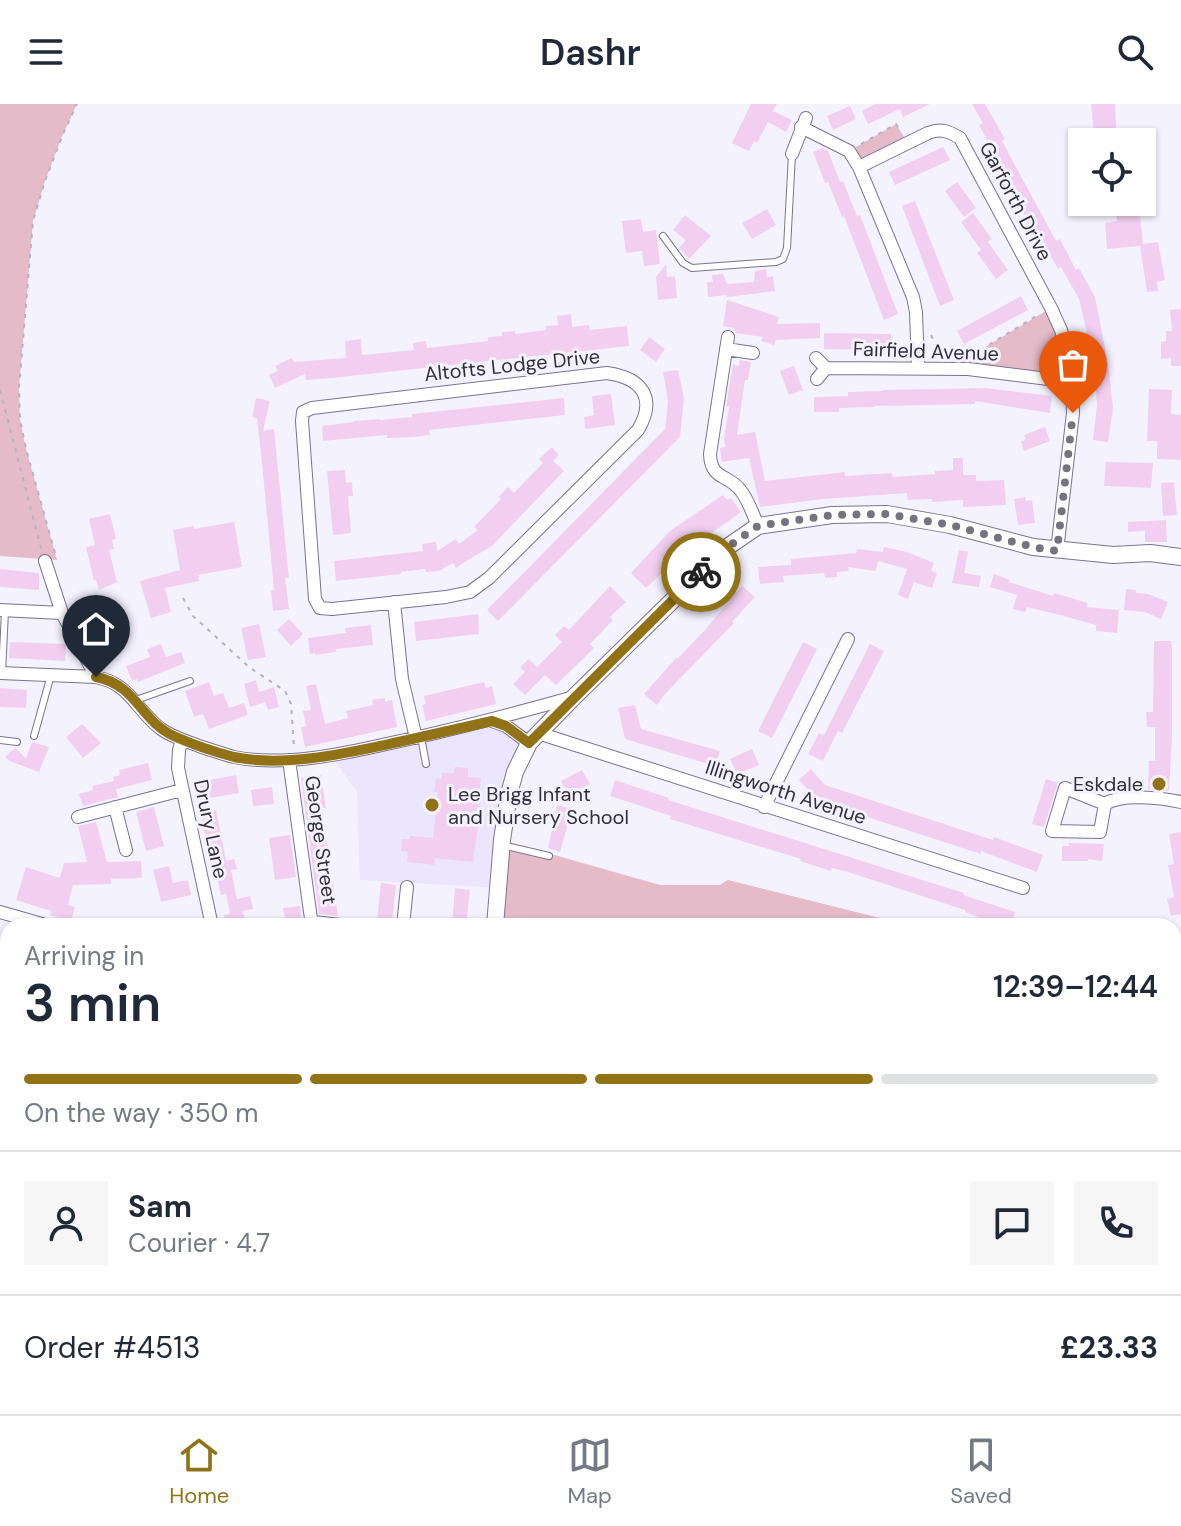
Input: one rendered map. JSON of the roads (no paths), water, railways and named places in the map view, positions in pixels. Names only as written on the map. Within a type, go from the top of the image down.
[{"type":"street","points":[[792,154],[804,122],[849,151],[859,167],[913,297],[918,368]]},
{"type":"street","name":"Garforth Drive","points":[[859,167],[939,129],[960,138],[1051,308],[1070,364],[1073,413],[1057,551]]},
{"type":"street","points":[[753,353],[727,343],[710,454],[711,466],[717,474],[739,488],[758,526]]},
{"type":"street","name":"Fairfield Avenue","points":[[816,358],[822,374],[950,368],[1072,382]]},
{"type":"street","name":"Altofts Lodge Drive","points":[[607,373],[621,375],[643,390],[646,417],[638,430],[489,578],[470,592],[394,602],[332,609],[320,608],[315,599],[303,412],[312,408],[607,373]]},
{"type":"street","points":[[496,918],[509,794],[515,772],[534,738],[726,548],[758,526],[832,515],[887,514],[950,525],[1057,551],[1113,555],[1150,553],[1181,557]]},
{"type":"street","points":[[46,564],[62,613],[96,677]]},
{"type":"street","points":[[394,602],[402,679],[418,738]]},
{"type":"street","points":[[3,611],[62,613]]},
{"type":"street","points":[[764,807],[841,645]]},
{"type":"street","points":[[1,673],[108,679],[136,700],[142,711],[170,735],[235,757],[292,759],[357,751],[492,721],[574,697]]},
{"type":"street","name":"Illingworth Avenue","points":[[492,721],[534,738],[1023,888]]},
{"type":"street","name":"Drury Lane","points":[[182,740],[178,768],[210,918]]},
{"type":"street","name":"George Street","points":[[292,759],[311,918]]},
{"type":"street","points":[[1105,804],[1065,788],[1052,831],[1100,832],[1105,804],[1112,799],[1123,797],[1181,802]]},
{"type":"street","points":[[78,817],[182,790]]},
{"type":"street","points":[[115,807],[126,850]]},
{"type":"street","points":[[404,918],[407,887]]},
{"type":"lane","points":[[663,236],[683,263],[692,268],[783,259],[787,248],[792,154]]},
{"type":"lane","points":[[1,673],[3,611]]},
{"type":"lane","points":[[34,736],[51,675]]},
{"type":"lane","points":[[136,700],[190,681]]},
{"type":"lane","points":[[418,738],[426,764]]},
{"type":"lane","points":[[0,740],[17,742]]},
{"type":"lane","points":[[502,845],[549,856]]},
{"type":"place","name":"Eskdale","points":[[1159,784]]},
{"type":"place","name":"Lee Brigg Infant and Nursery School","points":[[432,805]]}]
